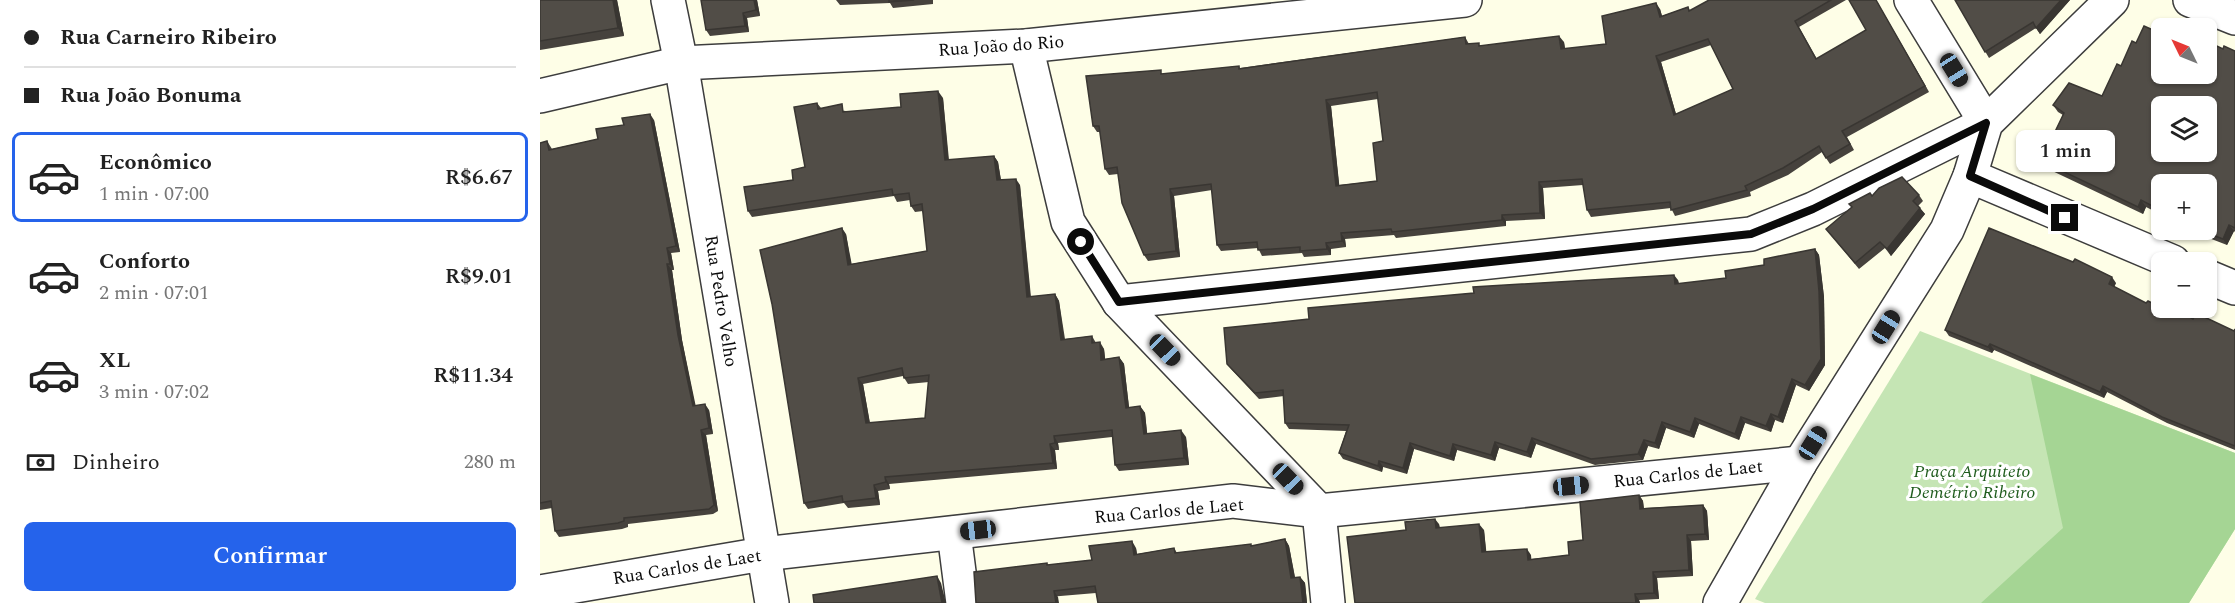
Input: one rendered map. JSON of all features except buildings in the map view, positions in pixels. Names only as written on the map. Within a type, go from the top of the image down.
[{"type":"street","name":"Rua Pedro Velho","points":[[668,0],[681,63],[772,603]]},
{"type":"street","name":"Rua João do Rio","points":[[540,96],[681,63],[1026,46],[1465,0]]},
{"type":"street","points":[[1720,603],[1800,463],[1947,230],[1970,176],[1986,123],[1911,0]]},
{"type":"street","points":[[1119,302],[1751,234],[1813,209],[1986,123],[2112,0]]},
{"type":"street","points":[[2190,0],[2235,18]]},
{"type":"street","points":[[1026,46],[1068,222],[1119,302],[1319,511],[1328,603]]},
{"type":"street","points":[[1970,176],[2151,253]]},
{"type":"street","points":[[2217,281],[2235,288]]},
{"type":"street","name":"Rua Carlos de Laet","points":[[540,592],[763,554],[1233,501],[1319,511],[1800,463]]},
{"type":"street","points":[[954,533],[963,603]]},
{"type":"green space","name":"Praça Arquiteto Demétrio Ribeiro","points":[[1920,331],[2235,453],[2235,529],[2189,603],[1765,603],[1755,599]]},
{"type":"green space","points":[[2030,374],[2235,453],[2235,529],[2189,603],[1981,603],[2063,528]]},
{"type":"route","points":[[1081,242],[1119,302],[1751,234],[1813,209],[1986,123],[1970,176],[2065,218]]}]
